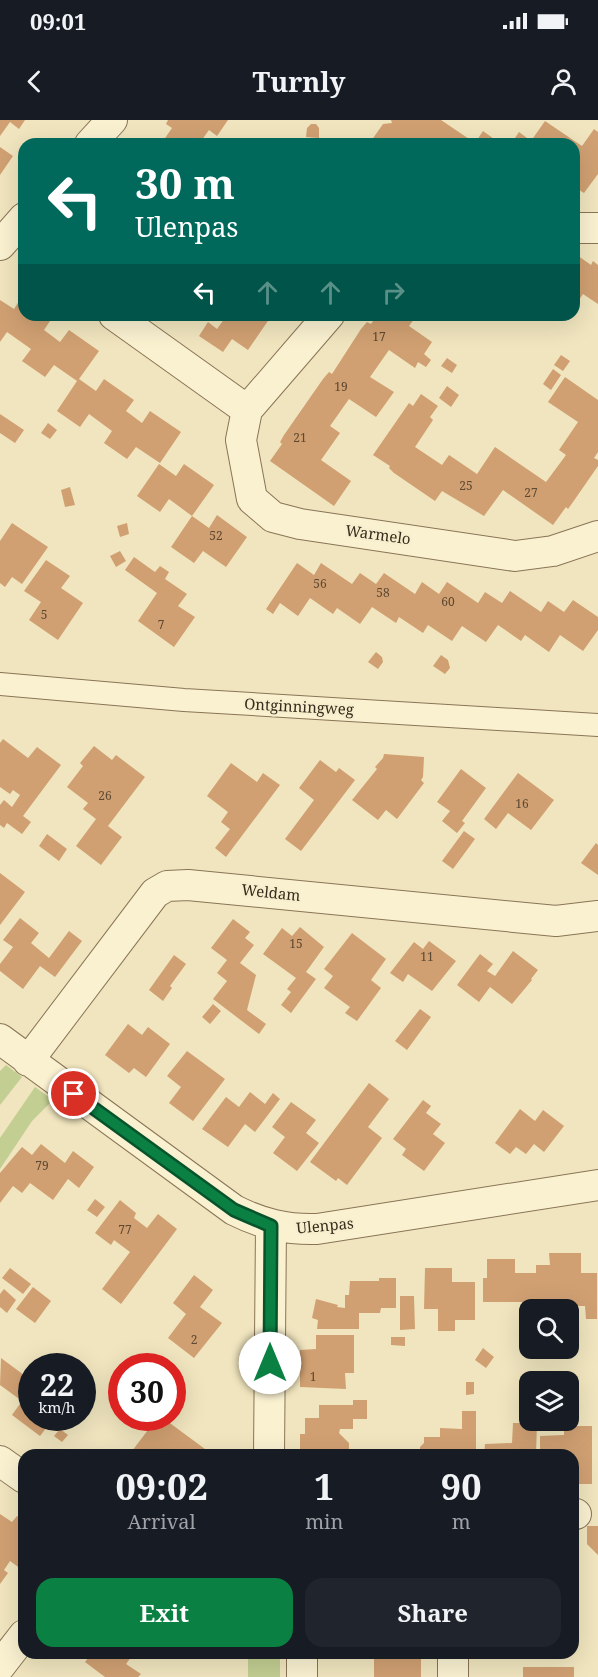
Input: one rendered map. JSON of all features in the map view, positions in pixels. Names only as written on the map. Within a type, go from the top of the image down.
[{"type":"street","points":[[96,138],[112,120]]},
{"type":"street","points":[[580,228],[598,228]]},
{"type":"street","points":[[122,321],[247,410]]},
{"type":"street","name":"Warmelo","points":[[324,321],[247,410],[241,440],[252,499],[273,517],[300,524],[515,556],[553,551],[598,536]]},
{"type":"street","name":"Ontginningweg","points":[[0,684],[184,700],[598,725]]},
{"type":"street","name":"Weldam","points":[[28,1060],[154,893],[167,886],[188,885],[556,921],[598,916]]},
{"type":"street","name":"Ulenpas","points":[[0,1039],[234,1210],[271,1226],[296,1230],[317,1229],[598,1185]]},
{"type":"street","points":[[269,1449],[271,1226]]},
{"type":"street","points":[[0,1461],[18,1474]]},
{"type":"street","points":[[0,1666],[18,1643]]},
{"type":"street","points":[[302,1659],[302,1677]]},
{"type":"street","points":[[453,1659],[453,1677]]},
{"type":"green space","points":[[6,1065],[22,1077],[0,1105],[0,1071]]},
{"type":"green space","points":[[35,1087],[53,1100],[32,1121],[0,1169],[0,1138]]},
{"type":"green space","points":[[248,1659],[280,1659],[280,1677],[248,1677]]},
{"type":"building","points":[[0,120],[25,120],[19,129],[10,122],[0,136]]},
{"type":"building","points":[[168,120],[228,120],[217,136],[209,130],[203,138],[165,138],[172,128],[166,124]]},
{"type":"building","points":[[391,120],[441,120],[468,138],[373,138],[383,124],[392,123]]},
{"type":"building","points":[[545,121],[570,138],[533,138]]},
{"type":"building","points":[[311,124],[316,124],[319,128],[319,138],[306,137],[307,128]]},
{"type":"building","points":[[594,129],[598,132],[598,174],[584,193],[580,191],[580,145],[582,146]]},
{"type":"building","points":[[483,131],[493,138],[478,138]]},
{"type":"building","points":[[519,132],[527,138],[515,138]]},
{"type":"building","points":[[0,147],[13,156],[0,175]]},
{"type":"building","points":[[580,257],[591,265],[593,261],[598,265],[598,304],[583,294],[580,298]]},
{"type":"building","points":[[0,300],[14,309],[18,303],[18,321],[50,321],[44,330],[60,342],[69,330],[99,351],[79,379],[96,391],[104,379],[134,400],[126,411],[142,423],[150,411],[181,432],[160,463],[136,447],[127,459],[104,443],[112,431],[89,414],[80,427],[57,411],[77,381],[54,365],[45,377],[22,361],[31,349],[7,332],[0,342]]},
{"type":"building","points":[[223,321],[268,321],[248,350],[232,339],[223,352],[199,336],[208,322],[217,329]]},
{"type":"building","points":[[373,321],[413,321],[409,326],[432,342],[424,354],[431,360],[426,367],[418,362],[415,368],[389,350],[370,377],[394,392],[376,417],[349,399],[330,426],[340,433],[321,460],[351,481],[334,506],[270,461],[282,444],[280,442],[284,435],[323,379],[329,372],[332,374],[367,322],[371,324]]},
{"type":"building","points":[[561,355],[570,361],[563,371],[554,365]]},
{"type":"building","points":[[447,358],[457,365],[452,373],[441,366]]},
{"type":"building","points":[[553,369],[561,375],[551,390],[543,384]]},
{"type":"building","points":[[565,377],[598,400],[598,452],[594,458],[598,460],[598,466],[568,509],[566,507],[553,525],[503,490],[484,516],[442,491],[435,501],[394,473],[389,468],[390,466],[373,455],[409,403],[413,406],[421,394],[438,406],[430,417],[433,420],[415,447],[442,465],[449,455],[477,474],[495,447],[546,482],[566,455],[559,450],[578,422],[548,402]]},
{"type":"building","points":[[447,386],[459,395],[451,407],[439,398]]},
{"type":"building","points":[[0,414],[24,430],[15,443],[0,433]]},
{"type":"building","points":[[48,423],[57,430],[50,439],[41,433]]},
{"type":"building","points":[[159,464],[176,476],[184,464],[214,485],[192,516],[169,499],[160,512],[137,496]]},
{"type":"building","points":[[70,487],[75,505],[65,507],[61,490]]},
{"type":"building","points":[[217,515],[247,537],[226,567],[203,551],[194,563],[171,547],[192,516],[209,528]]},
{"type":"building","points":[[12,523],[48,547],[22,584],[12,577],[5,587],[0,583],[0,541]]},
{"type":"building","points":[[127,523],[129,534],[120,537],[117,526]]},
{"type":"building","points":[[120,551],[126,561],[116,567],[110,556]]},
{"type":"building","points":[[134,557],[155,572],[160,566],[169,572],[165,579],[187,594],[178,606],[195,617],[174,647],[138,621],[157,593],[125,570]]},
{"type":"building","points":[[46,560],[70,576],[61,588],[83,603],[58,640],[29,620],[41,602],[24,591]]},
{"type":"building","points":[[297,563],[314,575],[321,563],[352,584],[360,573],[376,584],[384,573],[415,594],[422,582],[439,594],[447,582],[478,603],[485,592],[502,603],[510,591],[541,612],[548,601],[564,612],[573,600],[598,617],[598,630],[583,651],[560,635],[549,652],[525,635],[521,641],[498,625],[486,642],[462,626],[452,641],[428,625],[423,633],[399,617],[396,623],[372,607],[360,624],[337,608],[333,614],[310,598],[298,616],[280,603],[273,614],[266,609]]},
{"type":"building","points":[[376,652],[382,657],[383,662],[378,669],[368,662]]},
{"type":"building","points":[[441,655],[448,660],[450,668],[445,674],[433,666]]},
{"type":"building","points":[[3,739],[28,758],[37,747],[61,765],[23,816],[31,822],[22,834],[7,823],[4,828],[0,825],[0,805],[4,800],[12,807],[20,795],[13,790],[10,794],[0,787],[0,743]]},
{"type":"building","points":[[94,746],[112,760],[116,755],[145,777],[108,826],[122,837],[101,865],[76,846],[96,819],[83,809],[88,803],[67,787],[83,766],[80,763]]},
{"type":"building","points":[[384,754],[424,757],[421,780],[424,783],[397,819],[386,810],[378,820],[352,800],[377,769],[375,767]]},
{"type":"building","points":[[320,760],[336,772],[339,768],[355,780],[301,851],[285,839],[314,800],[299,788]]},
{"type":"building","points":[[231,763],[257,782],[263,773],[280,785],[226,857],[215,848],[230,829],[221,822],[228,812],[207,796]]},
{"type":"building","points":[[461,769],[486,788],[462,821],[465,823],[457,833],[442,821],[450,811],[437,802]]},
{"type":"building","points":[[518,773],[554,800],[531,830],[508,813],[496,829],[484,819]]},
{"type":"building","points":[[464,831],[475,839],[453,869],[442,861]]},
{"type":"building","points":[[47,834],[67,849],[59,861],[39,846]]},
{"type":"building","points":[[596,843],[598,845],[598,875],[581,863]]},
{"type":"building","points":[[0,873],[25,892],[0,925]]},
{"type":"building","points":[[20,918],[39,933],[31,943],[49,958],[69,931],[82,941],[55,977],[40,966],[23,989],[0,971],[0,964],[13,947],[3,940]]},
{"type":"building","points":[[233,919],[250,932],[245,938],[254,945],[240,963],[256,975],[247,1010],[266,1024],[259,1034],[213,999],[227,981],[217,973],[227,960],[211,948]]},
{"type":"building","points":[[300,927],[324,947],[306,972],[316,979],[291,1013],[281,1005],[291,992],[287,989],[296,978],[263,954],[282,928],[292,936]]},
{"type":"building","points":[[352,933],[386,959],[371,980],[381,988],[357,1021],[345,1013],[350,1007],[324,988],[333,976],[324,969]]},
{"type":"building","points":[[429,941],[456,961],[432,991],[408,974],[403,982],[390,973],[414,942],[423,949]]},
{"type":"building","points":[[513,951],[538,970],[512,1004],[490,987],[479,1002],[457,985],[480,954],[493,964],[487,971],[495,976]]},
{"type":"building","points":[[174,955],[186,964],[170,986],[172,988],[163,1001],[149,990]]},
{"type":"building","points":[[213,1004],[221,1011],[210,1024],[202,1017]]},
{"type":"building","points":[[420,1009],[431,1017],[407,1050],[395,1041]]},
{"type":"building","points":[[128,1024],[142,1035],[148,1027],[170,1044],[146,1077],[134,1068],[129,1073],[105,1055]]},
{"type":"building","points":[[187,1051],[225,1079],[193,1121],[169,1103],[181,1087],[167,1076]]},
{"type":"building","points":[[369,1083],[389,1099],[368,1127],[382,1138],[347,1185],[338,1178],[336,1181],[310,1162]]},
{"type":"building","points":[[250,1092],[265,1104],[273,1093],[280,1099],[255,1132],[245,1124],[228,1147],[202,1129],[226,1097],[239,1107]]},
{"type":"building","points":[[423,1100],[431,1106],[426,1113],[441,1124],[433,1134],[445,1143],[424,1171],[402,1155],[406,1149],[393,1139]]},
{"type":"building","points":[[291,1102],[316,1120],[306,1133],[319,1143],[297,1171],[273,1153],[285,1137],[272,1127]]},
{"type":"building","points":[[520,1109],[535,1121],[543,1110],[564,1126],[544,1152],[534,1144],[526,1154],[516,1147],[510,1154],[495,1143]]},
{"type":"building","points":[[41,1144],[65,1163],[73,1151],[94,1167],[79,1188],[68,1179],[53,1200],[30,1183],[22,1193],[13,1186],[0,1203],[0,1173],[22,1147],[32,1155]]},
{"type":"building","points":[[95,1199],[105,1207],[97,1217],[87,1210]]},
{"type":"building","points":[[120,1200],[136,1213],[134,1218],[147,1228],[158,1214],[177,1229],[121,1304],[102,1289],[130,1252],[114,1240],[111,1245],[95,1233]]},
{"type":"building","points":[[549,1253],[581,1253],[581,1273],[597,1273],[597,1319],[586,1319],[585,1306],[579,1306],[579,1299],[519,1299],[519,1302],[483,1302],[483,1278],[487,1278],[487,1259],[515,1259],[515,1273],[536,1273],[536,1265],[550,1265]]},
{"type":"building","points":[[10,1268],[31,1284],[23,1294],[2,1278]]},
{"type":"building","points":[[425,1268],[452,1268],[452,1282],[475,1282],[475,1320],[455,1320],[455,1331],[438,1331],[438,1309],[424,1309]]},
{"type":"building","points":[[194,1275],[213,1290],[200,1307],[222,1323],[194,1358],[168,1338],[186,1314],[173,1303]]},
{"type":"building","points":[[379,1278],[396,1278],[396,1308],[381,1308],[380,1313],[359,1313],[359,1329],[317,1329],[318,1320],[312,1318],[316,1299],[345,1308],[345,1295],[349,1295],[350,1281],[379,1281]]},
{"type":"building","points":[[33,1287],[51,1301],[35,1323],[16,1309]]},
{"type":"building","points":[[4,1289],[16,1300],[7,1313],[0,1307],[0,1294]]},
{"type":"building","points":[[400,1296],[414,1296],[415,1329],[400,1330]]},
{"type":"building","points":[[316,1335],[354,1335],[354,1373],[345,1373],[346,1389],[300,1387],[300,1350],[316,1349]]},
{"type":"building","points":[[391,1337],[405,1337],[405,1346],[391,1345]]},
{"type":"building","points":[[483,1348],[494,1357],[486,1368],[475,1360]]},
{"type":"building","points":[[1,1358],[18,1371],[18,1398],[0,1385]]},
{"type":"building","points":[[466,1382],[474,1382],[474,1394],[466,1395]]},
{"type":"building","points":[[353,1400],[367,1400],[367,1419],[353,1419],[353,1429],[340,1429],[339,1433],[349,1443],[349,1449],[300,1449],[300,1434],[305,1434],[305,1418],[319,1418],[319,1405],[353,1405]]},
{"type":"building","points":[[18,1407],[18,1420],[12,1415]]},
{"type":"building","points":[[462,1411],[476,1411],[476,1449],[420,1449],[424,1443],[424,1437],[440,1437],[440,1428],[462,1429]]},
{"type":"building","points":[[513,1423],[519,1423],[519,1431],[537,1431],[536,1449],[485,1449],[485,1444],[512,1443]]},
{"type":"building","points":[[579,1426],[592,1426],[592,1484],[579,1484],[579,1449],[540,1449],[540,1436],[564,1435],[564,1431],[579,1431]]},
{"type":"building","points":[[33,1431],[44,1431],[40,1436]]},
{"type":"building","points":[[58,1431],[68,1435],[62,1442],[54,1436]]},
{"type":"building","points":[[147,1431],[181,1431],[205,1449],[134,1449]]},
{"type":"building","points":[[0,1514],[12,1522],[17,1516],[18,1567],[10,1561],[4,1570],[8,1573],[0,1584]]},
{"type":"building","points":[[587,1526],[598,1526],[598,1555],[587,1544]]},
{"type":"building","points":[[87,1659],[130,1659],[126,1664],[141,1674],[138,1677],[105,1677],[85,1662]]},
{"type":"building","points":[[374,1659],[421,1659],[421,1677],[374,1677]]},
{"type":"building","points":[[523,1667],[574,1667],[574,1677],[523,1677]]},
{"type":"route","points":[[74,1094],[234,1210],[271,1226],[270,1363]]}]
